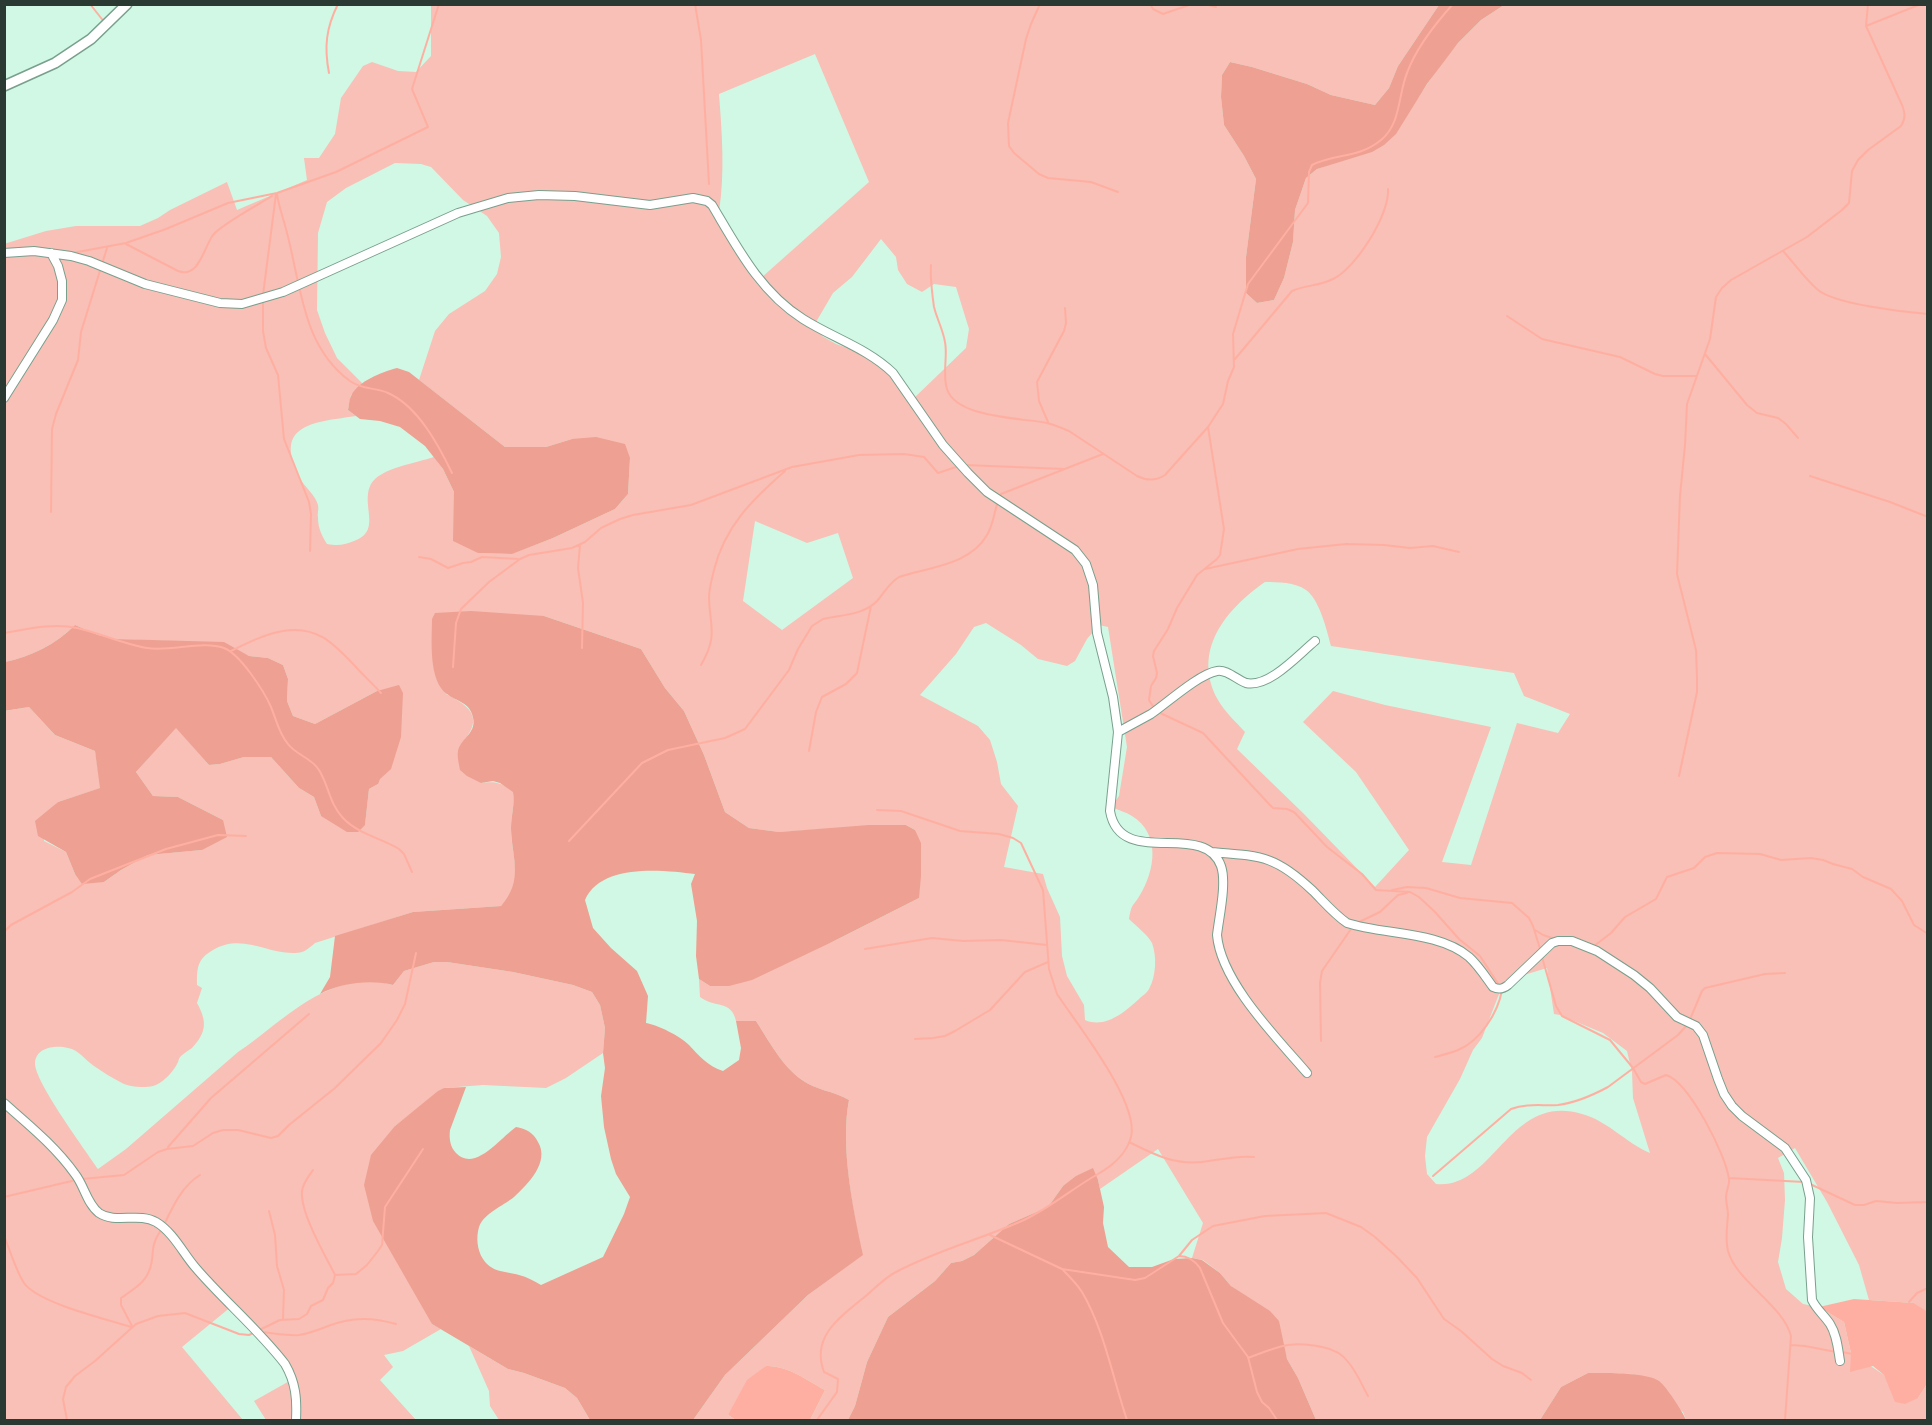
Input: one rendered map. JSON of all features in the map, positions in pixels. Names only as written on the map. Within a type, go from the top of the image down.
[{"type":"street","points":[[4,86],[55,63],[91,39],[127,4]]},
{"type":"street","points":[[4,252],[34,251],[89,261],[145,284],[220,303],[242,304],[283,292],[458,213],[508,198],[539,195],[575,196],[650,205],[693,198],[707,201],[712,205],[765,288],[775,298],[803,319],[876,358],[893,373],[943,445],[987,492],[1068,544],[1081,557],[1089,571],[1093,585],[1097,633],[1113,697],[1118,732],[1110,811],[1116,828],[1131,839],[1142,842],[1197,846],[1211,852],[1253,855],[1268,859],[1282,865],[1347,923],[1429,939],[1457,949],[1476,964],[1496,989],[1508,985],[1552,943],[1564,940],[1597,951],[1634,975],[1650,988],[1677,1017],[1700,1030],[1708,1046],[1724,1094],[1732,1106],[1785,1148],[1806,1180],[1810,1198],[1808,1237],[1811,1252],[1810,1290],[1817,1309],[1831,1326],[1836,1338],[1840,1361]]},
{"type":"street","points":[[4,398],[53,320],[62,300],[62,281],[51,253]]},
{"type":"street","points":[[1118,732],[1150,714],[1202,678],[1217,671],[1224,671],[1244,682],[1256,684],[1263,682],[1315,640]]},
{"type":"street","points":[[1211,852],[1218,859],[1222,868],[1223,880],[1217,936],[1227,970],[1252,1006],[1306,1073]]},
{"type":"street","points":[[4,1103],[65,1161],[100,1214],[107,1217],[135,1217],[150,1220],[157,1223],[171,1236],[196,1268],[285,1364],[294,1383],[297,1400],[296,1420]]},
{"type":"shaded area","points":[[431,5],[1439,5],[1398,66],[1389,88],[1375,105],[1331,95],[1307,84],[1230,62],[1222,75],[1221,97],[1224,125],[1256,179],[1246,257],[1246,293],[1257,303],[1274,300],[1284,278],[1293,242],[1295,210],[1306,178],[1317,169],[1333,163],[1415,102],[1458,43],[1481,20],[1504,5],[1927,5],[1927,1312],[1914,1303],[1869,1300],[1859,1265],[1827,1202],[1795,1148],[1778,1158],[1784,1173],[1785,1200],[1778,1262],[1786,1289],[1803,1304],[1819,1307],[1844,1322],[1851,1353],[1884,1375],[1889,1384],[1918,1398],[1927,1384],[1927,1420],[1686,1420],[1683,1412],[1632,1374],[1588,1373],[1561,1387],[1540,1420],[1316,1420],[1282,1344],[1246,1297],[1203,1260],[1192,1258],[1203,1223],[1158,1149],[1100,1189],[1098,1180],[1063,1186],[1048,1207],[1009,1224],[974,1255],[951,1263],[935,1281],[888,1317],[867,1362],[855,1406],[848,1420],[810,1420],[825,1390],[782,1368],[766,1366],[728,1415],[736,1420],[693,1420],[725,1375],[808,1295],[862,1255],[847,1157],[849,1100],[802,1080],[776,1053],[756,1021],[736,1021],[734,1014],[727,1007],[700,997],[699,979],[710,986],[832,942],[919,898],[915,830],[906,825],[779,832],[749,828],[725,812],[704,755],[684,711],[665,688],[641,649],[544,616],[446,694],[464,705],[472,716],[471,729],[460,746],[481,783],[498,783],[513,791],[511,837],[515,880],[511,895],[501,906],[413,912],[315,943],[298,953],[234,943],[213,950],[204,957],[198,969],[197,985],[202,988],[197,1003],[204,1021],[201,1037],[181,1056],[167,1077],[153,1086],[137,1087],[122,1083],[68,1048],[47,1048],[39,1053],[35,1063],[51,1100],[98,1169],[126,1149],[238,1052],[291,1012],[328,990],[370,981],[393,985],[404,971],[434,962],[447,962],[513,972],[573,985],[592,992],[600,1005],[605,1028],[603,1053],[566,1078],[546,1088],[483,1085],[444,1088],[395,1126],[432,1324],[441,1329],[403,1351],[384,1355],[393,1367],[380,1380],[416,1420],[266,1420],[254,1401],[293,1379],[232,1306],[182,1347],[243,1420],[5,1420],[5,711],[29,707],[55,735],[95,751],[101,788],[58,802],[45,814],[44,841],[66,852],[75,874],[104,882],[148,855],[202,850],[223,820],[178,797],[153,796],[136,772],[176,727],[209,765],[244,757],[271,757],[299,788],[314,797],[321,816],[365,825],[369,789],[378,784],[377,691],[315,724],[293,716],[287,701],[288,679],[283,665],[268,658],[249,656],[196,642],[116,639],[98,635],[75,625],[43,649],[5,662],[4,244],[46,231],[76,226],[140,226],[227,182],[237,210],[307,180],[304,158],[319,158],[335,134],[341,98],[363,66],[372,62],[398,71],[416,72],[431,56]],"holes":[[[815,54],[869,182],[761,278],[719,212],[722,168],[719,94]],[[395,163],[421,164],[431,167],[463,200],[487,216],[499,233],[501,257],[497,274],[485,291],[449,314],[435,331],[419,380],[505,447],[546,447],[572,439],[630,458],[628,494],[615,509],[553,538],[511,554],[478,553],[454,512],[454,492],[443,469],[434,457],[390,470],[376,478],[368,492],[369,524],[363,537],[344,544],[327,544],[319,525],[318,505],[300,478],[292,460],[291,446],[295,436],[302,429],[327,420],[356,416],[348,410],[351,395],[363,384],[337,358],[317,310],[318,233],[327,202],[346,188]],[[881,239],[896,257],[898,270],[907,284],[922,292],[934,284],[956,287],[969,329],[966,348],[912,400],[898,387],[883,367],[870,356],[836,344],[822,336],[816,322],[833,293],[852,277]],[[755,521],[807,543],[838,533],[853,578],[782,630],[743,601]],[[1265,582],[1297,585],[1306,590],[1315,601],[1331,646],[1514,673],[1524,696],[1570,714],[1558,733],[1517,723],[1471,865],[1442,862],[1491,727],[1385,705],[1333,691],[1303,722],[1356,772],[1409,850],[1375,887],[1237,749],[1245,732],[1218,700],[1208,665],[1217,633],[1237,605]],[[986,623],[1021,645],[1038,659],[1067,666],[1075,661],[1087,639],[1099,625],[1108,627],[1127,747],[1119,796],[1111,807],[1130,815],[1141,824],[1148,832],[1151,842],[1152,864],[1149,875],[1132,907],[1129,919],[1152,943],[1155,960],[1153,979],[1148,990],[1127,1009],[1107,1021],[1085,1020],[1084,1005],[1067,976],[1062,956],[1060,917],[1043,874],[1004,867],[1018,806],[1001,784],[990,740],[978,726],[920,695],[956,654],[974,627]],[[1547,968],[1554,1014],[1603,1033],[1627,1051],[1632,1072],[1633,1098],[1650,1153],[1591,1117],[1557,1111],[1537,1116],[1519,1128],[1473,1172],[1456,1182],[1436,1184],[1427,1174],[1425,1156],[1427,1137],[1460,1079],[1473,1050],[1482,1038],[1504,981]]]},
{"type":"shaded area","points":[[1439,5],[1504,5],[1481,20],[1458,43],[1427,84],[1396,134],[1384,145],[1372,152],[1317,169],[1306,178],[1295,210],[1293,242],[1284,278],[1274,300],[1257,303],[1246,293],[1246,257],[1256,179],[1224,125],[1221,97],[1222,75],[1230,62],[1307,84],[1331,95],[1375,105],[1389,88],[1398,66]]},
{"type":"shaded area","points":[[397,368],[409,372],[505,447],[546,447],[572,439],[596,437],[625,444],[630,458],[628,494],[615,509],[512,554],[478,553],[453,541],[454,492],[443,469],[425,446],[400,427],[380,421],[360,419],[348,410],[351,396],[359,386],[378,375]]},
{"type":"shaded area","points":[[471,611],[544,616],[641,649],[665,688],[684,711],[704,755],[725,812],[749,828],[779,832],[869,825],[906,825],[915,830],[921,843],[919,898],[752,980],[729,986],[710,986],[699,979],[696,956],[697,921],[691,884],[695,874],[650,871],[618,874],[593,888],[585,900],[593,928],[637,971],[648,996],[646,1023],[663,1028],[680,1038],[700,1057],[723,1071],[739,1060],[741,1048],[736,1021],[756,1021],[776,1053],[802,1080],[849,1100],[847,1157],[863,1255],[808,1295],[725,1375],[693,1420],[590,1420],[577,1398],[565,1388],[508,1369],[432,1324],[373,1221],[364,1185],[371,1155],[395,1126],[444,1088],[466,1087],[450,1130],[452,1148],[463,1158],[471,1159],[488,1151],[516,1127],[531,1133],[541,1150],[539,1165],[531,1179],[514,1197],[481,1222],[477,1239],[479,1252],[490,1267],[525,1277],[541,1285],[603,1257],[630,1197],[616,1174],[604,1127],[601,1096],[605,1068],[603,1053],[605,1028],[600,1005],[592,992],[573,985],[513,972],[434,962],[404,971],[393,985],[375,982],[356,983],[320,994],[330,977],[335,936],[413,912],[501,906],[512,887],[515,878],[511,829],[513,792],[493,781],[481,783],[460,770],[458,751],[471,730],[474,720],[465,704],[441,688],[432,659],[432,619],[435,613]]},
{"type":"shaded area","points":[[75,625],[98,635],[116,639],[224,642],[249,656],[268,658],[283,665],[288,679],[287,701],[293,716],[315,724],[377,691],[399,685],[403,693],[401,737],[391,769],[378,784],[369,789],[365,825],[358,832],[347,832],[321,816],[314,797],[299,788],[271,757],[244,757],[209,765],[176,728],[136,772],[153,796],[178,797],[223,820],[227,837],[202,850],[148,855],[104,882],[82,884],[66,852],[38,836],[35,821],[58,802],[100,788],[95,751],[55,735],[29,707],[4,711],[5,662],[43,649]]},
{"type":"shaded area","points":[[1093,1168],[1104,1207],[1103,1223],[1108,1247],[1129,1267],[1152,1267],[1174,1259],[1202,1260],[1220,1273],[1231,1286],[1270,1311],[1279,1321],[1287,1359],[1316,1420],[848,1420],[855,1406],[867,1362],[888,1317],[935,1281],[951,1263],[974,1255],[1009,1224],[1048,1207],[1063,1186],[1076,1176]]},
{"type":"shaded area","points":[[1854,1299],[1914,1303],[1928,1312],[1927,1384],[1918,1398],[1905,1404],[1895,1402],[1884,1375],[1873,1366],[1850,1372],[1851,1353],[1844,1322],[1819,1307]]},
{"type":"shaded area","points":[[469,1346],[508,1369],[565,1388],[577,1398],[590,1420],[499,1420],[490,1406],[489,1391]]},
{"type":"shaded area","points":[[766,1366],[782,1368],[825,1390],[810,1420],[736,1420],[728,1415],[747,1380]]},
{"type":"shaded area","points":[[1588,1373],[1614,1373],[1653,1378],[1666,1388],[1686,1420],[1540,1420],[1561,1387]]},
{"type":"waterway","points":[[90,4],[105,23]]},
{"type":"waterway","points":[[329,73],[327,38],[338,4]]},
{"type":"waterway","points":[[72,253],[126,243],[228,203],[277,193],[336,172],[428,127],[412,89],[439,4]]},
{"type":"waterway","points":[[695,4],[701,40],[709,184]]},
{"type":"waterway","points":[[1040,4],[1026,39],[1008,123],[1009,146],[1039,174],[1048,178],[1091,182],[1118,192]]},
{"type":"waterway","points":[[1150,4],[1153,9],[1163,14],[1192,4]]},
{"type":"waterway","points":[[1205,4],[1216,7]]},
{"type":"waterway","points":[[931,265],[934,307],[946,348],[946,383],[953,399],[976,411],[1047,423],[1069,431],[1137,476],[1151,480],[1162,477],[1208,427],[1223,404],[1234,367],[1233,334],[1248,284],[1308,203],[1309,172],[1312,165],[1364,150],[1381,140],[1396,118],[1404,82],[1415,54],[1453,4]]},
{"type":"waterway","points":[[1679,776],[1697,692],[1696,650],[1677,574],[1687,404],[1710,339],[1716,297],[1722,288],[1731,280],[1807,237],[1842,210],[1849,203],[1852,171],[1858,160],[1903,123],[1902,105],[1866,26],[1868,4]]},
{"type":"waterway","points":[[1866,26],[1921,4]]},
{"type":"waterway","points":[[1235,359],[1292,291],[1333,279],[1352,264],[1378,226],[1387,200],[1388,189]]},
{"type":"waterway","points":[[263,295],[276,194]]},
{"type":"waterway","points":[[277,194],[300,293],[313,333],[322,350],[334,367],[350,381],[359,386],[388,393],[409,407],[434,439],[452,473]]},
{"type":"waterway","points":[[126,244],[178,271],[185,272],[196,266],[213,235],[232,220],[272,196]]},
{"type":"waterway","points":[[51,512],[52,429],[78,360],[81,332],[107,248]]},
{"type":"waterway","points":[[1783,251],[1813,286],[1827,295],[1870,306],[1928,314]]},
{"type":"waterway","points":[[263,301],[263,331],[266,348],[278,375],[284,439],[309,502],[310,551]]},
{"type":"waterway","points":[[1048,422],[1039,401],[1037,382],[1064,331],[1065,308]]},
{"type":"waterway","points":[[1507,316],[1542,339],[1620,357],[1663,376],[1696,376]]},
{"type":"waterway","points":[[1705,354],[1747,405],[1757,413],[1778,418],[1798,438]]},
{"type":"waterway","points":[[1154,708],[1149,700],[1151,686],[1157,673],[1154,651],[1197,575],[1220,555],[1224,529],[1208,427]]},
{"type":"waterway","points":[[453,667],[456,623],[461,609],[489,582],[529,555],[572,548],[585,542],[601,528],[620,519],[691,505],[792,467],[859,455],[904,454],[924,457],[938,473],[959,466]]},
{"type":"waterway","points":[[569,841],[642,763],[668,750],[725,738],[745,729],[789,670],[812,626],[823,619],[852,614],[872,606],[889,585],[899,577],[960,559],[980,545],[987,535],[1001,494],[1103,454]]},
{"type":"waterway","points":[[965,465],[1064,469]]},
{"type":"waterway","points":[[701,665],[710,646],[712,631],[709,594],[714,570],[725,540],[751,503],[785,471]]},
{"type":"waterway","points":[[1810,476],[1928,517]]},
{"type":"waterway","points":[[1205,569],[1298,549],[1346,544],[1410,548],[1433,546],[1459,552]]},
{"type":"waterway","points":[[580,545],[578,568],[583,603],[582,648]]},
{"type":"waterway","points":[[419,557],[431,559],[448,568],[482,557],[518,559]]},
{"type":"waterway","points":[[809,751],[816,712],[822,697],[846,684],[857,673],[871,606]]},
{"type":"waterway","points":[[4,633],[59,626],[86,630],[147,648],[166,649],[206,645],[224,648],[237,658],[251,674],[263,692],[280,731],[291,748],[312,762],[319,770],[343,818],[363,832],[399,849],[404,854],[412,872]]},
{"type":"waterway","points":[[231,651],[276,632],[306,631],[332,644],[381,693]]},
{"type":"waterway","points":[[1158,712],[1203,733],[1273,808],[1294,812],[1327,847],[1362,874],[1376,890],[1410,892],[1419,897],[1459,939],[1480,956],[1499,985]]},
{"type":"waterway","points":[[817,1420],[837,1392],[838,1379],[824,1372],[821,1347],[831,1327],[839,1318],[896,1272],[927,1257],[1008,1227],[1043,1210],[1114,1163],[1126,1148],[1131,1137],[1131,1122],[1117,1084],[1057,994],[1049,969],[1043,890],[1021,843],[999,834],[960,831],[901,811],[877,810]]},
{"type":"waterway","points":[[4,932],[11,925],[72,892],[90,879],[166,849],[218,835],[246,836]]},
{"type":"waterway","points":[[1594,946],[1611,933],[1625,917],[1656,899],[1667,877],[1694,868],[1705,857],[1717,853],[1760,854],[1781,860],[1811,858],[1852,869],[1863,877],[1891,889],[1902,901],[1914,925],[1928,934]]},
{"type":"waterway","points":[[1392,890],[1407,887],[1426,888],[1460,898],[1512,903],[1529,918],[1541,952]]},
{"type":"waterway","points":[[1357,923],[1380,912],[1398,895],[1407,893]]},
{"type":"waterway","points":[[1321,1041],[1320,983],[1322,971],[1353,926]]},
{"type":"waterway","points":[[1535,930],[1555,939]]},
{"type":"waterway","points":[[865,949],[932,938],[963,941],[1001,940],[1047,945]]},
{"type":"waterway","points":[[82,1179],[124,1175],[158,1152],[193,1146],[213,1133],[223,1130],[238,1130],[271,1138],[278,1136],[335,1088],[381,1043],[405,1004],[416,953]]},
{"type":"waterway","points":[[1542,957],[1556,1006],[1562,1016],[1610,1040],[1633,1068]]},
{"type":"waterway","points":[[915,1039],[945,1036],[955,1031],[990,1010],[1025,972],[1048,962]]},
{"type":"waterway","points":[[1433,1176],[1511,1109],[1529,1105],[1564,1104],[1608,1087],[1678,1035],[1688,1024],[1705,988],[1765,974],[1785,973]]},
{"type":"waterway","points":[[1435,1057],[1458,1050],[1474,1040],[1492,1017],[1502,990]]},
{"type":"waterway","points":[[168,1147],[211,1098],[309,1014]]},
{"type":"waterway","points":[[1633,1068],[1641,1082],[1645,1084],[1666,1075],[1675,1080],[1695,1105],[1714,1137],[1729,1181],[1726,1197],[1728,1251],[1740,1273],[1779,1314],[1791,1336],[1785,1420]]},
{"type":"waterway","points":[[1129,1142],[1155,1154],[1182,1162],[1254,1157]]},
{"type":"waterway","points":[[335,1275],[356,1274],[378,1251],[382,1245],[385,1207],[423,1149]]},
{"type":"waterway","points":[[67,1420],[63,1399],[66,1387],[75,1376],[136,1324],[158,1316],[185,1313],[239,1334],[249,1335],[280,1320],[299,1319],[307,1314],[311,1306],[323,1300],[335,1275],[314,1234],[302,1200],[304,1185],[313,1170]]},
{"type":"waterway","points":[[164,1225],[183,1191],[200,1175]]},
{"type":"waterway","points":[[1729,1178],[1804,1182]]},
{"type":"waterway","points":[[4,1197],[76,1180]]},
{"type":"waterway","points":[[1810,1184],[1855,1205],[1876,1201],[1928,1202]]},
{"type":"waterway","points":[[269,1211],[275,1235],[277,1266],[284,1290],[283,1319]]},
{"type":"waterway","points":[[990,1235],[1062,1269],[1135,1280],[1145,1278],[1179,1256],[1192,1240],[1213,1226],[1265,1216],[1326,1213],[1361,1227],[1375,1237],[1417,1278],[1444,1319],[1492,1359],[1522,1373],[1531,1380]]},
{"type":"waterway","points":[[132,1326],[121,1305],[121,1298],[147,1275],[151,1265],[153,1247],[161,1230]]},
{"type":"waterway","points":[[4,1236],[21,1278],[32,1290],[73,1310],[131,1327]]},
{"type":"waterway","points":[[1179,1256],[1191,1259],[1200,1268],[1223,1323],[1248,1357],[1257,1392],[1262,1402],[1277,1420]]},
{"type":"waterway","points":[[1063,1270],[1076,1283],[1090,1306],[1108,1355],[1127,1420]]},
{"type":"waterway","points":[[1909,1302],[1917,1293],[1928,1288]]},
{"type":"waterway","points":[[261,1332],[299,1335],[339,1322],[358,1319],[396,1324]]},
{"type":"waterway","points":[[1248,1358],[1276,1348],[1301,1344],[1330,1349],[1346,1360],[1368,1396]]},
{"type":"waterway","points":[[1791,1345],[1836,1352]]},
{"type":"waterway","points":[[1841,1352],[1853,1354]]}]
